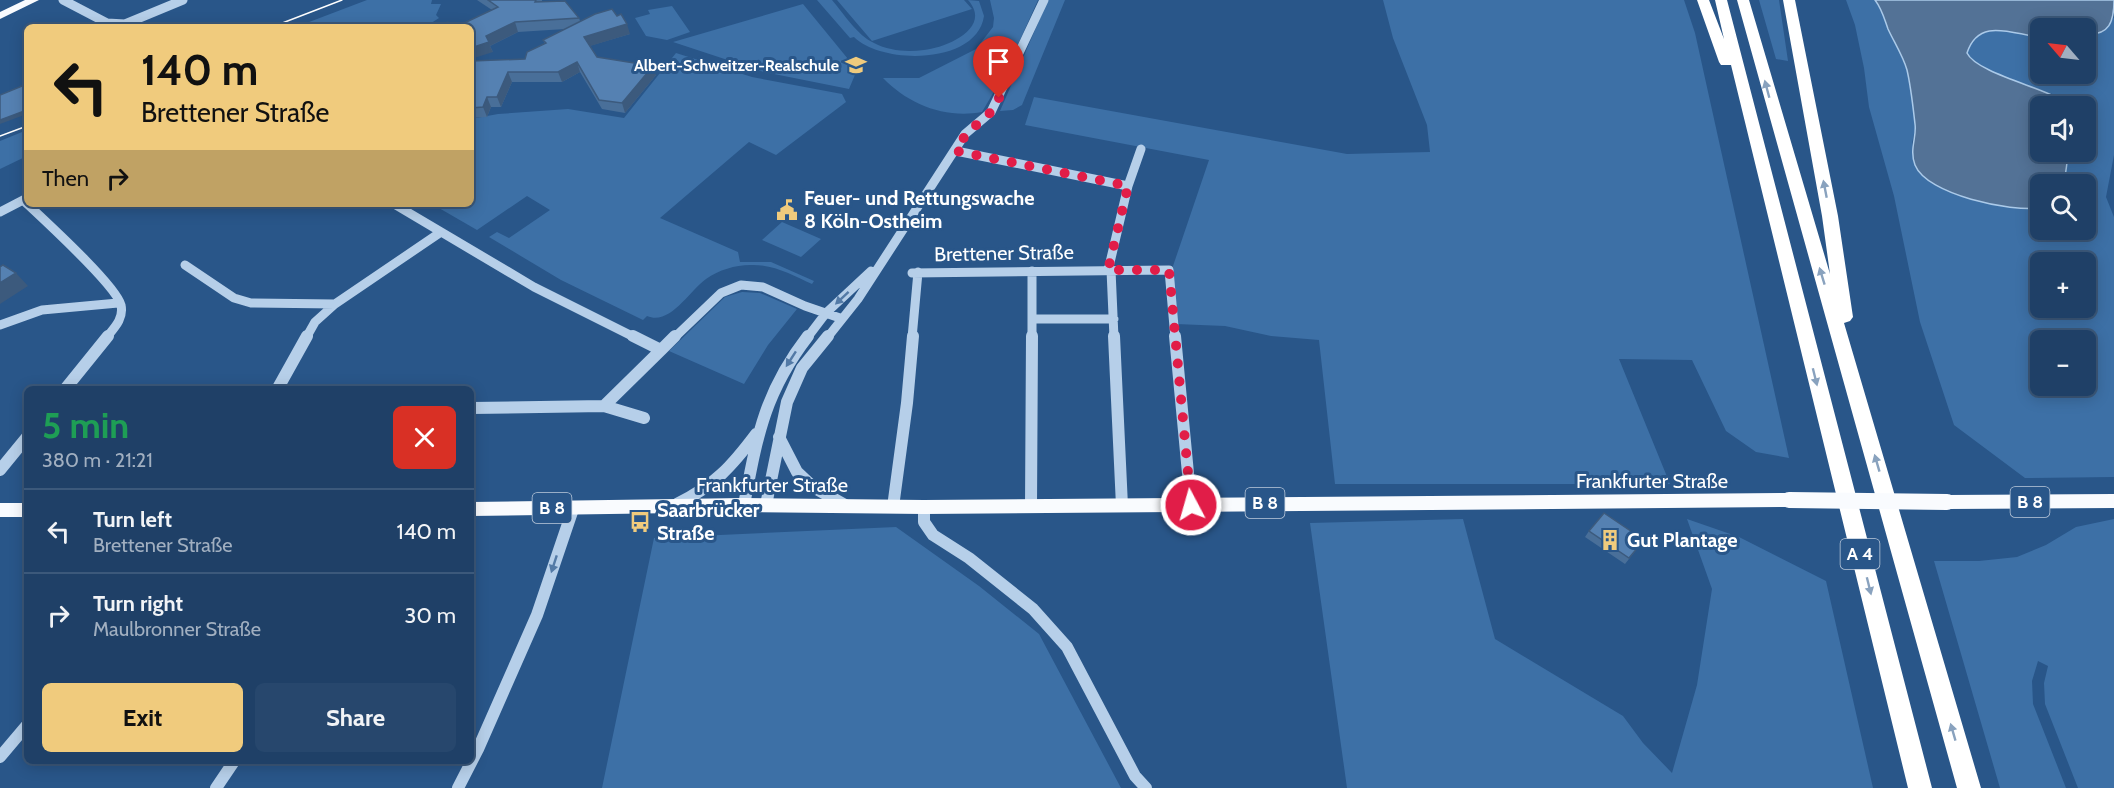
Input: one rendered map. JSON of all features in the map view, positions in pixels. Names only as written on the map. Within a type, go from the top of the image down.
[{"type":"highway","name":"A 4","points":[[1703,0],[1770,195],[1920,788]]},
{"type":"highway","points":[[1721,0],[1770,195]]},
{"type":"highway","points":[[1743,0],[1851,372]]},
{"type":"highway","name":"A 4","points":[[1789,0],[1830,216],[1851,372],[1969,788]]},
{"type":"main road","points":[[0,16],[34,0]]},
{"type":"main road","name":"Frankfurter Straße","points":[[474,509],[744,505],[924,507],[1789,500],[2114,501]]},
{"type":"main road","points":[[0,510],[24,510]]},
{"type":"street","points":[[63,0],[107,23],[114,24]]},
{"type":"street","points":[[132,24],[183,0]]},
{"type":"street","points":[[766,505],[787,402],[802,368],[840,318],[858,299],[966,134],[991,112],[1014,69],[1044,0]]},
{"type":"street","points":[[1122,506],[1110,270],[1128,186],[1141,149]]},
{"type":"street","points":[[956,151],[1128,186]]},
{"type":"street","points":[[0,212],[24,200]]},
{"type":"street","points":[[33,207],[107,283],[121,305],[120,321],[68,386]]},
{"type":"street","points":[[399,207],[534,287],[661,350]]},
{"type":"street","points":[[279,386],[315,322],[335,304],[441,232]]},
{"type":"street","points":[[744,505],[758,432],[774,388],[787,363],[826,313],[888,254]]},
{"type":"street","points":[[185,265],[234,298],[251,303],[335,304]]},
{"type":"street","name":"Brettener Straße","points":[[893,507],[907,403],[915,273],[1110,270],[1169,270],[1191,505]]},
{"type":"street","points":[[1031,506],[1032,271]]},
{"type":"street","points":[[604,406],[721,293],[741,285],[763,287],[840,318]]},
{"type":"street","points":[[0,325],[30,314],[54,309],[118,303]]},
{"type":"street","points":[[1032,319],[1114,319]]},
{"type":"street","points":[[474,408],[604,406],[644,418]]},
{"type":"street","points":[[670,507],[703,492],[726,474],[758,432]]},
{"type":"street","points":[[779,437],[796,472],[813,488],[845,505]]},
{"type":"street","points":[[0,470],[24,441]]},
{"type":"street","points":[[924,507],[924,522],[933,535],[969,558],[1033,609],[1067,647],[1135,776],[1146,788]]},
{"type":"street","points":[[474,757],[537,615],[573,509]]},
{"type":"street","points":[[0,757],[24,729]]},
{"type":"street","points":[[216,788],[232,764]]},
{"type":"street","points":[[458,788],[470,764]]},
{"type":"shaded area","points":[[367,0],[432,0],[431,4],[441,4],[436,15],[439,18],[430,24],[304,24]]},
{"type":"shaded area","points":[[817,0],[832,0],[856,30],[880,46],[898,50],[918,51],[933,48],[964,35],[971,28],[975,19],[974,10],[968,0],[979,1],[984,16],[978,32],[965,44],[947,52],[906,56],[885,52],[867,46],[854,37],[850,38]]},
{"type":"shaded area","points":[[837,0],[964,0],[972,9],[872,41]]},
{"type":"shaded area","points":[[990,0],[1038,0],[1006,71],[982,112],[954,113],[928,107],[904,95],[883,78],[919,78],[976,49],[993,27],[994,18]]},
{"type":"shaded area","points":[[1048,0],[1065,0],[1022,105],[1013,110],[1000,111]]},
{"type":"shaded area","points":[[1383,0],[1684,0],[1695,33],[1789,458],[1756,452],[1726,431],[1692,360],[1619,359],[1670,484],[1335,484],[1319,340],[1271,336],[1225,326],[1176,324],[1173,266],[1209,160],[1025,125],[1034,97],[1347,154],[1430,152],[1427,125],[1393,38]]},
{"type":"shaded area","points":[[1759,0],[1779,0],[1788,61],[1776,59]]},
{"type":"shaded area","points":[[1846,0],[1875,0],[1883,12],[1908,73],[1916,125],[1912,143],[1914,163],[2011,207],[2030,208],[2030,240],[2096,240],[2096,174],[2066,174],[2068,162],[2096,162],[2096,96],[2057,96],[1993,73],[1972,60],[1967,53],[1972,42],[1988,31],[1998,30],[2030,35],[2030,84],[2096,84],[2096,32],[2108,25],[2114,17],[2114,155],[2106,197],[2114,217],[2114,477],[2025,478],[1954,425],[1920,322],[1894,196],[1869,107],[1855,25]]},
{"type":"shaded area","points":[[1875,0],[2114,0],[2109,26],[2100,32],[2096,33],[2096,18],[2030,18],[2030,35],[2009,31],[1989,31],[1980,35],[1973,42],[1967,53],[1974,61],[1999,75],[2054,96],[2030,96],[2030,162],[2068,162],[2065,174],[2030,174],[2030,209],[1971,199],[1952,193],[1923,176],[1913,159],[1915,124],[1907,70]]},
{"type":"shaded area","points":[[803,4],[857,70],[849,89],[764,72],[673,42]]},
{"type":"shaded area","points":[[672,6],[690,32],[667,40],[646,36],[635,18],[650,14],[648,10]]},
{"type":"shaded area","points":[[676,53],[752,77],[842,94],[846,102],[776,155],[749,142],[660,218],[738,252],[740,262],[771,262],[814,281],[812,284],[767,266],[733,267],[706,279],[671,312],[655,318],[647,316],[643,320],[561,280],[489,237],[497,232],[509,238],[550,210],[527,196],[477,230],[437,207],[474,207],[474,118],[498,114],[568,109],[624,118]]},
{"type":"shaded area","points":[[24,131],[24,157],[0,169],[0,141]]},
{"type":"shaded area","points":[[782,222],[821,239],[801,257],[762,240]]},
{"type":"shaded area","points":[[742,292],[760,293],[797,309],[768,345],[744,384],[669,351],[725,297]]},
{"type":"shaded area","points":[[1463,519],[1495,639],[1623,716],[1643,743],[1672,773],[1697,685],[1712,589],[1687,519],[1739,537],[1826,581],[1873,788],[1347,788],[1310,523]]},
{"type":"shaded area","points":[[2114,519],[2114,788],[2078,788],[2045,704],[2044,683],[2048,666],[2038,661],[2032,681],[2033,704],[2066,788],[2000,788],[1934,561],[1979,561],[2017,557],[2046,545],[2076,527]]},
{"type":"shaded area","points":[[896,527],[979,586],[1039,634],[1121,788],[602,788],[654,538]]},
{"type":"building","points":[[488,0],[565,1],[579,18],[515,22],[486,36],[489,42],[474,47],[474,24],[462,24],[498,7]]},
{"type":"building","points":[[612,9],[617,16],[621,14],[627,24],[584,37],[597,57],[653,66],[622,103],[599,100],[577,62],[558,72],[508,72],[497,97],[487,97],[483,107],[474,108],[474,61],[525,59],[527,52],[546,43],[543,40],[595,14]]},
{"type":"building","points":[[22,86],[24,88],[24,111],[0,120],[0,95]]},
{"type":"building","points":[[3,265],[16,273],[0,283],[0,267]]},
{"type":"building","name":"Gut Plantage","points":[[1604,513],[1644,540],[1629,558],[1589,531]]},
{"type":"tram line","points":[[280,24],[342,0]]},
{"type":"tram line","points":[[0,136],[24,127]]},
{"type":"place","name":"Albert-Schweitzer-Realschule","points":[[856,65]]},
{"type":"place","name":"Feuer- und Rettungswache 8 Köln-Ostheim","points":[[787,210]]},
{"type":"place","name":"Saarbrücker Straße","points":[[640,522]]},
{"type":"place","name":"Gut Plantage","points":[[1610,540]]},
{"type":"route","points":[[999,98],[991,112],[966,134],[956,151],[1128,186],[1108,270],[1169,270],[1191,505]]}]
